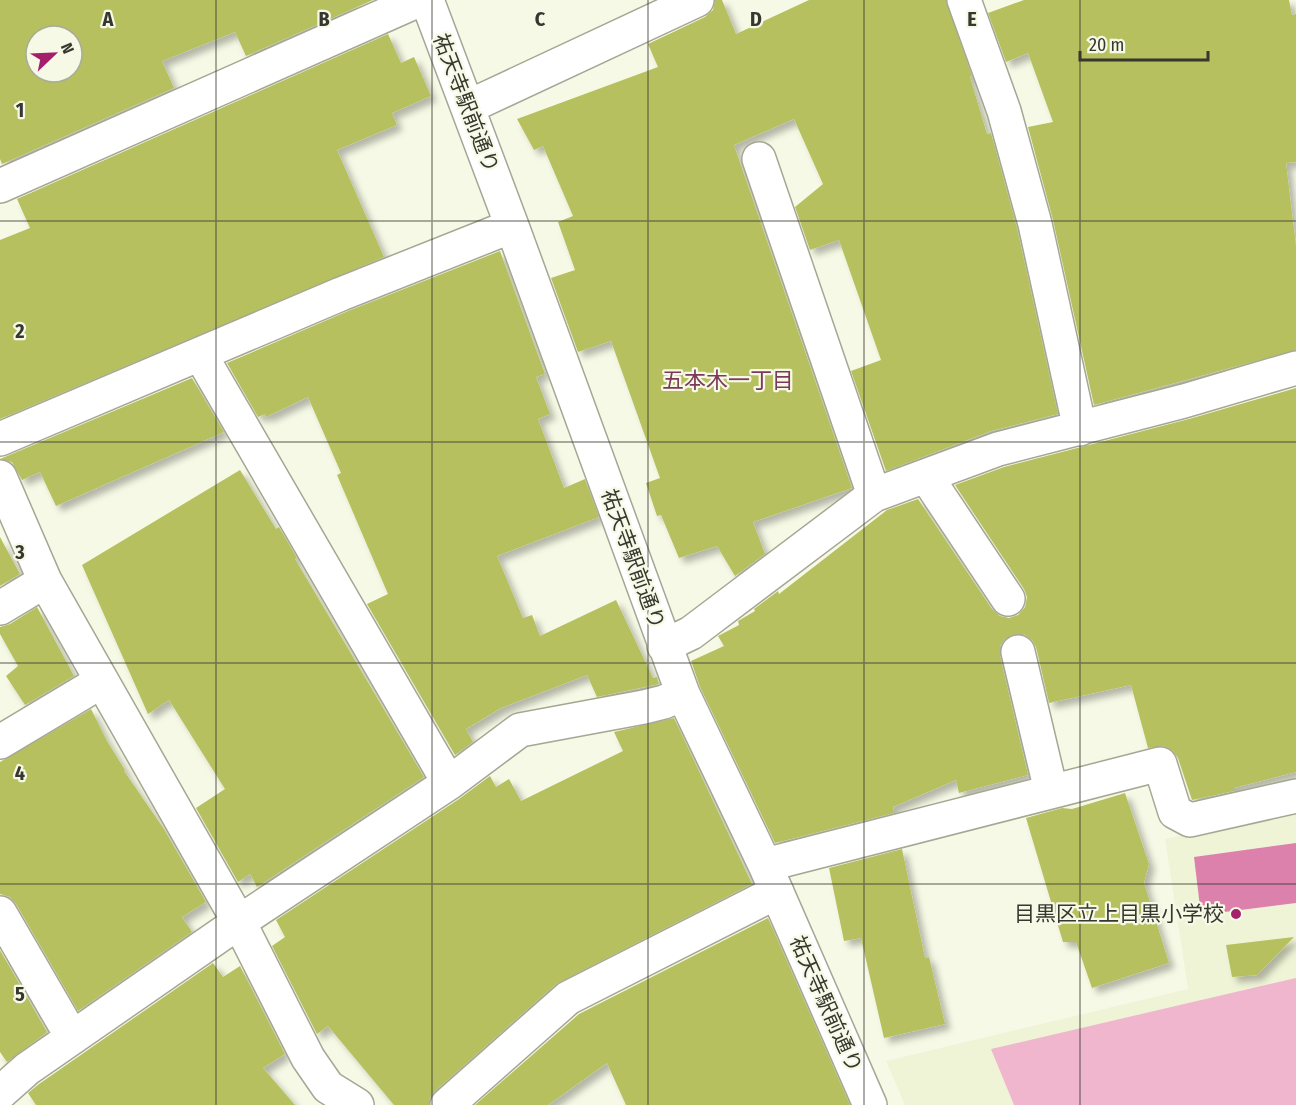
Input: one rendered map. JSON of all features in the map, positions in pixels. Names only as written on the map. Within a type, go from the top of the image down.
[{"type":"street","points":[[0,186],[419,0]]},
{"type":"street","name":"祐天寺駅前通り","points":[[427,0],[683,694],[771,878],[870,1105]]},
{"type":"street","points":[[468,107],[697,0]]},
{"type":"street","points":[[964,0],[1004,111],[1035,224],[1080,429]]},
{"type":"street","points":[[759,159],[874,495]]},
{"type":"street","points":[[0,439],[341,294],[512,226]]},
{"type":"street","points":[[200,354],[449,783]]},
{"type":"street","points":[[664,646],[691,633],[874,495],[998,449],[1184,401],[1296,368]]},
{"type":"street","points":[[926,476],[1008,599]]},
{"type":"street","points":[[0,477],[45,581],[239,922],[308,1058],[328,1087],[357,1105]]},
{"type":"street","points":[[0,608],[45,581]]},
{"type":"street","points":[[1018,652],[1051,791]]},
{"type":"street","points":[[0,742],[102,681]]},
{"type":"street","points":[[0,1092],[27,1069],[72,1037],[239,922],[449,783],[520,730],[644,708],[683,694]]},
{"type":"street","points":[[447,1105],[568,998],[771,878],[1051,791],[1160,764],[1175,812],[1190,820],[1296,796]]},
{"type":"street","points":[[0,913],[72,1037]]},
{"type":"shaded area","name":"目黒区立上目黒小学校","points":[[1296,811],[1296,1105],[905,1105],[886,1061],[1188,989],[1165,839]]},
{"type":"shaded area","points":[[1296,843],[1296,903],[1201,915],[1194,857]]},
{"type":"shaded area","points":[[1296,978],[1296,1105],[1014,1105],[991,1049]]},
{"type":"building","points":[[0,0],[373,0],[246,56],[235,32],[162,61],[174,88],[2,164],[0,159]]},
{"type":"building","points":[[715,0],[722,0],[736,34],[809,0],[946,0],[972,76],[970,77],[987,134],[991,133],[1017,228],[1058,414],[991,431],[886,471],[851,371],[881,360],[839,240],[810,250],[795,207],[823,184],[794,119],[734,145],[852,488],[753,522],[765,554],[735,576],[717,546],[679,558],[661,515],[657,516],[646,483],[660,478],[611,341],[578,352],[551,278],[575,270],[558,222],[573,216],[543,146],[534,150],[517,119],[658,67],[648,44],[705,17],[713,10]]},
{"type":"building","points":[[1024,0],[1289,0],[1292,15],[1296,14],[1296,162],[1286,163],[1296,246],[1296,350],[1094,405],[1053,220],[1028,127],[1053,122],[1028,53],[1006,62],[988,13]]},
{"type":"building","points":[[388,34],[401,63],[414,57],[431,96],[392,113],[397,125],[337,150],[384,257],[0,419],[0,240],[30,228],[17,199]]},
{"type":"building","points":[[500,251],[545,374],[536,377],[550,414],[538,419],[564,488],[585,479],[599,517],[497,556],[523,618],[532,615],[540,636],[616,600],[653,678],[657,677],[659,684],[597,697],[587,675],[501,708],[466,729],[473,742],[455,755],[367,604],[388,594],[337,475],[341,473],[308,397],[266,417],[265,414],[258,417],[227,363],[348,311]]},
{"type":"building","points":[[192,378],[224,432],[56,506],[40,472],[22,480],[12,462],[0,459]]},
{"type":"building","points":[[1296,388],[1296,772],[1234,788],[1234,791],[1192,800],[1178,758],[1173,751],[1164,746],[1148,748],[1131,685],[1049,703],[1036,647],[1032,640],[1024,634],[1014,634],[1005,639],[1000,646],[1000,656],[1028,775],[959,793],[956,780],[893,807],[894,813],[775,843],[700,687],[691,661],[724,646],[718,636],[739,625],[738,621],[755,611],[754,609],[778,591],[779,594],[887,510],[918,499],[992,609],[1000,616],[1009,618],[1018,615],[1025,607],[1027,597],[1024,589],[955,485],[1004,467],[1189,419]]},
{"type":"building","points":[[240,470],[276,529],[279,527],[297,558],[295,559],[424,777],[257,887],[250,874],[238,882],[196,808],[225,789],[169,700],[148,714],[82,565]]},
{"type":"building","points":[[0,537],[20,574],[0,586]]},
{"type":"building","points":[[37,607],[74,676],[25,705],[6,676],[18,666],[0,634],[0,627],[10,624]]},
{"type":"building","points":[[91,709],[124,771],[164,829],[206,902],[182,917],[192,932],[78,1011],[16,904],[10,897],[0,894],[0,762]]},
{"type":"building","points":[[674,718],[752,884],[556,984],[435,1091],[429,1099],[429,1105],[394,1105],[328,1026],[317,1034],[272,946],[285,937],[276,920],[490,776],[496,787],[509,779],[521,801],[623,751],[614,732]]},
{"type":"building","points":[[1125,793],[1149,864],[1144,883],[1169,963],[1092,988],[1076,942],[1063,942],[1026,818],[1062,808],[1072,809]]},
{"type":"building","points":[[902,849],[925,958],[929,957],[945,1024],[884,1038],[861,938],[844,941],[829,868]]},
{"type":"building","points":[[768,918],[850,1105],[626,1105],[607,1063],[548,1105],[475,1105],[579,1014]]},
{"type":"building","points":[[1294,937],[1257,975],[1232,977],[1226,945]]},
{"type":"building","points":[[0,950],[47,1032],[7,1062],[0,1052]]},
{"type":"building","points":[[213,963],[223,977],[240,966],[285,1054],[263,1068],[295,1105],[36,1105],[28,1093],[39,1084]]},
{"type":"place","name":"目黒区立上目黒小学校","points":[[1236,914]]},
{"type":"district","name":"五本木一丁目","points":[[728,380]]}]
